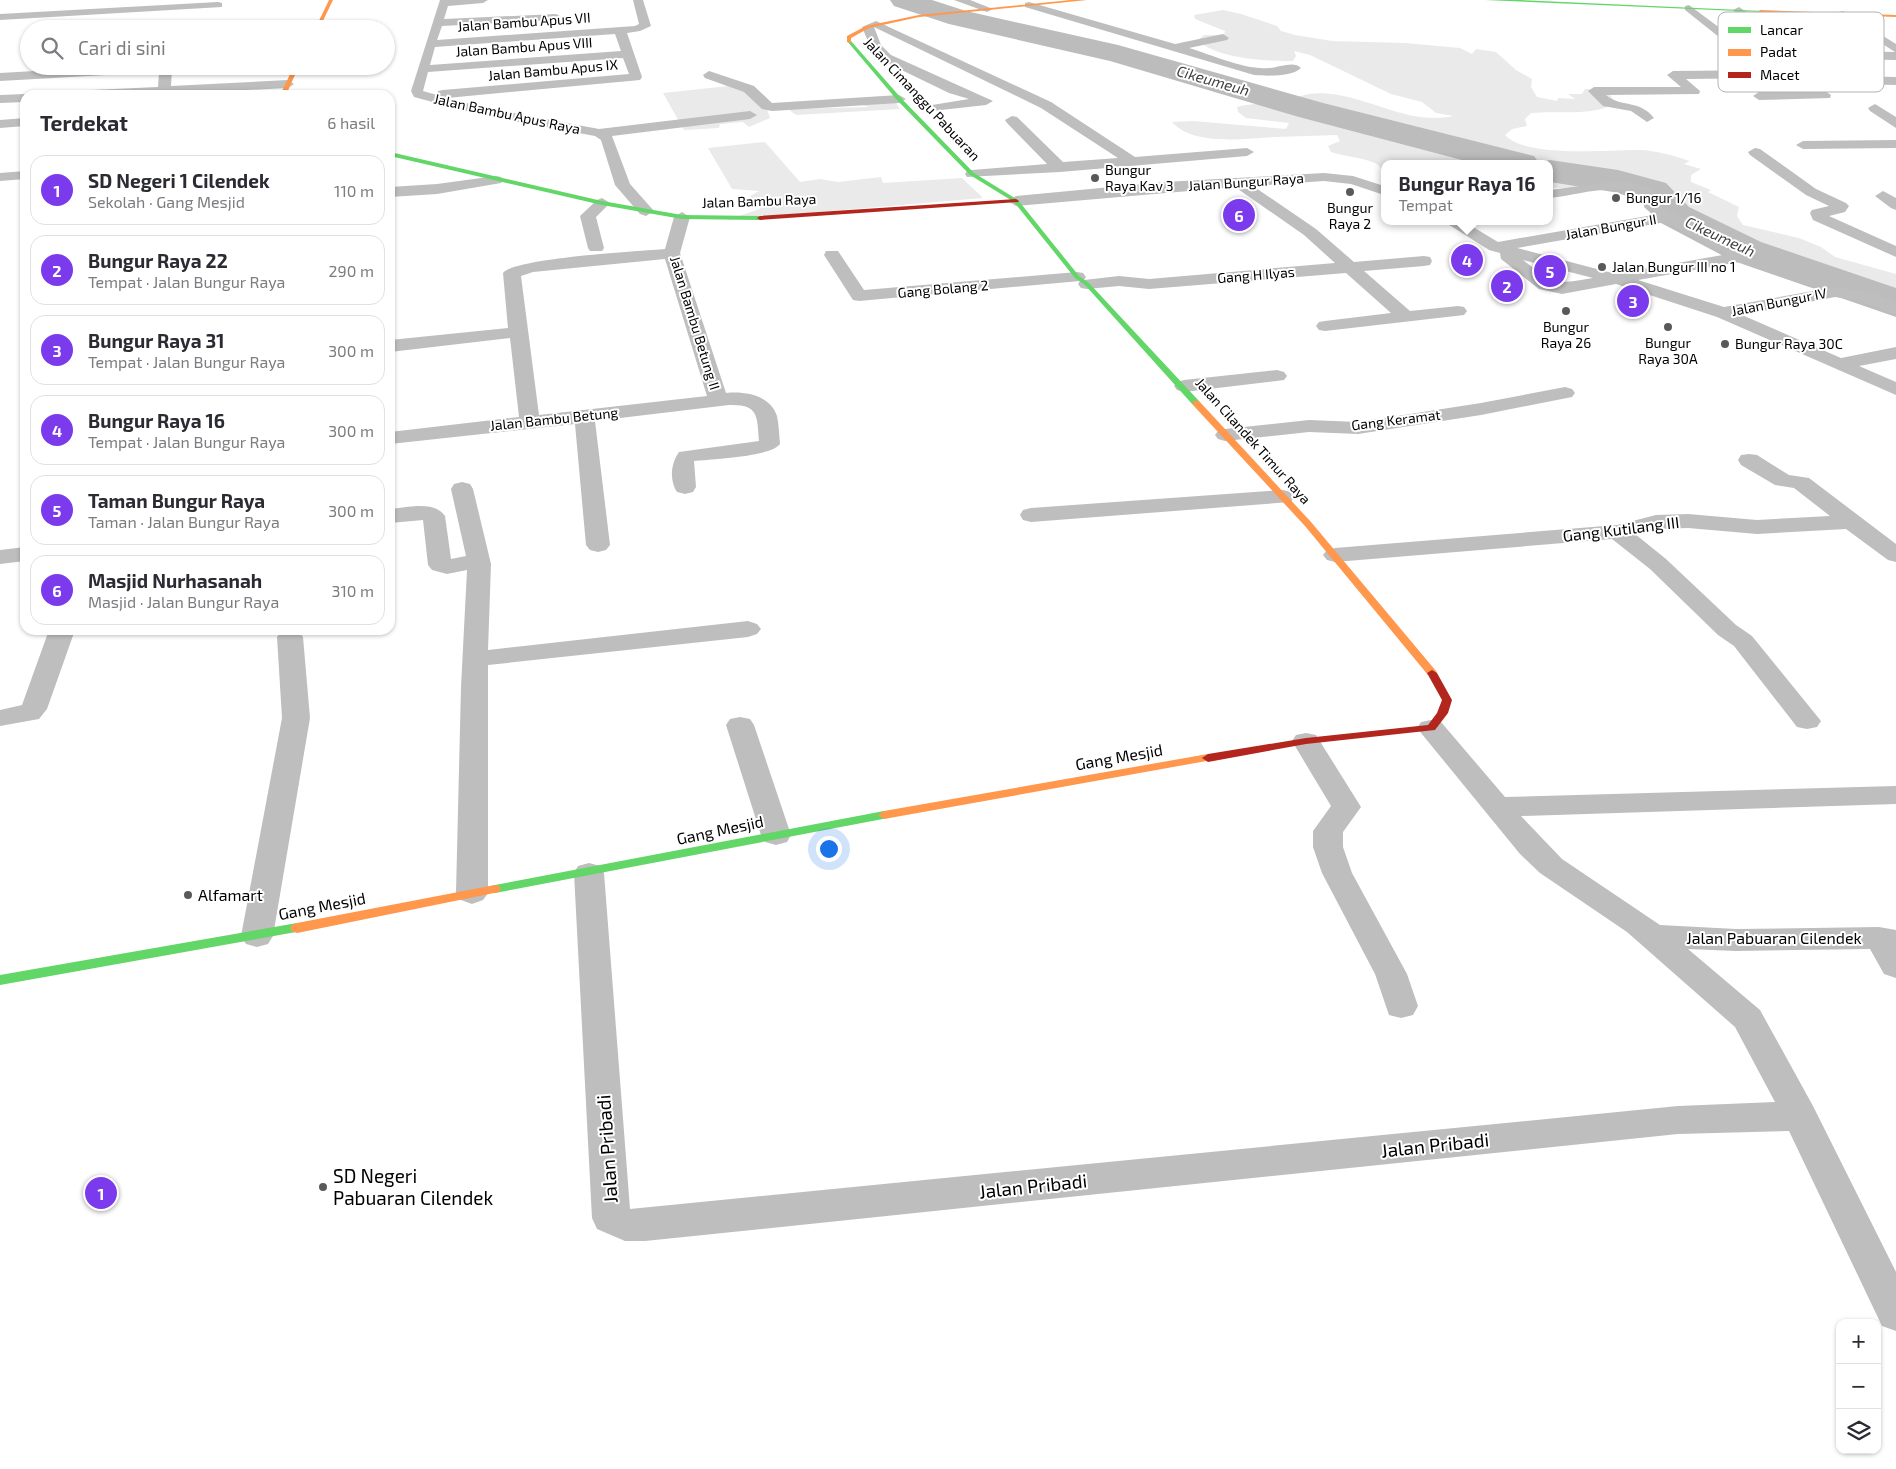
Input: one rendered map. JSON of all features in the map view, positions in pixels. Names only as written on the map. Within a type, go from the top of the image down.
[{"type":"street","points":[[322,20],[332,0]]},
{"type":"street","points":[[444,1],[483,0]]},
{"type":"street","name":"Jalan Bambu Apus VII","points":[[430,44],[620,31],[645,26],[637,12],[638,0]]},
{"type":"street","points":[[959,0],[987,9]]},
{"type":"street","name":"Jalan Cimanggu Pabuaran","points":[[1016,201],[972,174],[899,99],[848,40],[849,37],[872,26],[919,16],[1085,0]]},
{"type":"street","points":[[1487,0],[1791,12]]},
{"type":"street","name":"Jalan Bambu Apus Raya","points":[[444,1],[422,69],[417,91],[423,95],[482,111],[599,133],[607,138],[623,185],[646,211]]},
{"type":"street","points":[[209,16],[219,2]]},
{"type":"street","points":[[33,20],[219,2]]},
{"type":"street","points":[[1029,5],[1260,72],[1295,68]]},
{"type":"street","points":[[1689,8],[1718,31]]},
{"type":"street","points":[[438,23],[566,16]]},
{"type":"street","points":[[2,23],[20,21]]},
{"type":"street","points":[[872,26],[876,46],[886,58],[954,90],[986,102],[937,108]]},
{"type":"street","points":[[872,26],[1046,105],[1134,162]]},
{"type":"street","name":"Jalan Bambu Apus IX","points":[[423,95],[630,78],[637,75],[620,31]]},
{"type":"street","points":[[1172,48],[1223,38]]},
{"type":"street","points":[[1884,42],[1896,50]]},
{"type":"street","name":"Jalan Bambu Apus VIII","points":[[422,69],[628,54]]},
{"type":"street","points":[[1647,118],[1635,108],[1608,103],[1594,91],[1694,91],[1673,75],[1718,74]]},
{"type":"street","points":[[0,76],[20,75]]},
{"type":"street","points":[[164,89],[165,75]]},
{"type":"street","points":[[148,90],[285,90],[292,75]]},
{"type":"street","points":[[709,75],[749,88],[767,106],[772,107],[899,99]]},
{"type":"street","points":[[1759,96],[1835,95]]},
{"type":"street","points":[[0,99],[20,98]]},
{"type":"street","points":[[1875,99],[1896,124]]},
{"type":"street","points":[[599,133],[750,115]]},
{"type":"street","points":[[538,122],[592,117],[620,130]]},
{"type":"street","points":[[1012,120],[1060,168]]},
{"type":"street","points":[[0,124],[20,122]]},
{"type":"street","points":[[1803,145],[1896,144]]},
{"type":"street","points":[[972,174],[1247,152]]},
{"type":"street","points":[[1755,152],[1811,192],[1841,206],[1840,209],[1818,213],[1819,216],[1896,252]]},
{"type":"street","name":"Jalan Bambu Raya","points":[[395,155],[602,203],[682,217],[763,218],[1016,201]]},
{"type":"street","points":[[0,177],[20,175]]},
{"type":"street","name":"Jalan Bungur Raya","points":[[1016,201],[1239,183],[1338,178],[1353,180],[1381,190]]},
{"type":"street","points":[[395,192],[437,189],[496,180]]},
{"type":"street","points":[[1239,183],[1310,232],[1406,317]]},
{"type":"street","points":[[1458,225],[1495,247],[1545,285],[1556,289],[1619,280],[1745,256],[1668,217],[1652,207],[1654,200],[1650,195],[1628,186],[1612,186],[1553,194]]},
{"type":"street","points":[[1890,189],[1896,205]]},
{"type":"street","name":"Jalan Cilandek Timur Raya","points":[[1016,201],[1082,280],[1184,386],[1225,435],[1335,555],[1438,681],[1447,700],[1436,721]]},
{"type":"street","points":[[596,248],[588,216],[602,203]]},
{"type":"street","name":"Jalan Bambu Betung II","points":[[682,217],[672,253],[718,399]]},
{"type":"street","name":"Jalan Bungur II","points":[[1495,247],[1668,217]]},
{"type":"street","points":[[1495,247],[1619,280],[1724,313],[1838,364],[1894,386]]},
{"type":"street","points":[[530,421],[512,273],[520,269],[672,253]]},
{"type":"street","name":"Gang Bolang 2","points":[[832,255],[859,296],[1082,280]]},
{"type":"street","name":"Gang H Ilyas","points":[[1082,280],[1149,284],[1424,261]]},
{"type":"street","name":"Jalan Bungur IV","points":[[1724,313],[1835,292],[1864,296],[1896,310]]},
{"type":"street","points":[[1325,326],[1458,311]]},
{"type":"street","points":[[395,345],[518,332]]},
{"type":"street","points":[[1838,364],[1896,353]]},
{"type":"street","points":[[1184,386],[1277,376]]},
{"type":"street","name":"Gang Keramat","points":[[1225,435],[1309,426],[1358,428],[1481,409],[1565,393]]},
{"type":"street","name":"Jalan Bambu Betung","points":[[395,437],[705,403],[718,399],[752,401],[760,406],[765,412],[770,444],[760,447],[686,456],[682,463],[685,487]]},
{"type":"street","points":[[584,416],[598,545]]},
{"type":"street","points":[[1748,460],[1783,480],[1801,483],[1896,555]]},
{"type":"street","points":[[462,489],[478,561],[472,892]]},
{"type":"street","points":[[1031,515],[1283,497]]},
{"type":"street","points":[[395,516],[425,513],[434,516],[440,565],[448,567],[478,561]]},
{"type":"street","name":"Gang Kutilang III","points":[[1335,555],[1617,532],[1656,522],[1688,520],[1756,527],[1852,522]]},
{"type":"street","points":[[1617,532],[1658,564],[1727,630],[1743,641],[1807,720]]},
{"type":"street","points":[[0,557],[20,555]]},
{"type":"street","points":[[475,659],[748,629]]},
{"type":"street","points":[[0,718],[28,713],[34,709],[60,635]]},
{"type":"street","points":[[257,936],[296,718],[290,637]]},
{"type":"street","points":[[1436,721],[1498,807],[1530,847],[1551,866],[1653,936],[1748,1019],[1800,1116],[1896,1313]]},
{"type":"street","name":"Gang Mesjid","points":[[0,980],[257,936],[472,892],[589,873],[776,835],[1306,741],[1436,721]]},
{"type":"street","points":[[740,725],[776,835]]},
{"type":"street","points":[[1306,741],[1346,807],[1328,832],[1328,847],[1337,873],[1391,974],[1401,1006]]},
{"type":"street","points":[[1498,807],[1896,795]]},
{"type":"street","name":"Jalan Pribadi","points":[[589,873],[611,1218],[625,1225],[655,1224],[1678,1120],[1800,1116]]},
{"type":"street","name":"Jalan Pabuaran Cilendek","points":[[1653,936],[1736,940],[1888,940]]},
{"type":"street","points":[[1888,940],[1896,966]]},
{"type":"shaded area","points":[[1223,10],[1277,26],[1281,31],[1295,35],[1332,41],[1405,43],[1460,48],[1472,54],[1476,49],[1496,52],[1516,70],[1532,79],[1531,87],[1537,97],[1557,101],[1558,98],[1575,99],[1568,94],[1582,94],[1585,89],[1607,91],[1616,103],[1586,112],[1531,113],[1525,119],[1527,126],[1512,129],[1505,135],[1516,142],[1549,150],[1641,150],[1690,161],[1684,164],[1701,169],[1691,175],[1691,182],[1711,190],[1708,192],[1739,207],[1737,216],[1743,225],[1799,238],[1821,247],[1835,257],[1896,274],[1896,317],[1864,303],[1838,282],[1780,270],[1760,261],[1750,251],[1746,251],[1672,217],[1638,188],[1553,188],[1553,160],[1381,160],[1381,168],[1372,162],[1331,152],[1328,146],[1340,141],[1337,135],[1221,139],[1193,135],[1182,130],[1172,122],[1194,121],[1286,129],[1289,123],[1246,118],[1238,112],[1237,107],[1282,102],[1316,93],[1357,99],[1411,115],[1439,118],[1454,116],[1436,113],[1422,102],[1391,94],[1310,55],[1294,51],[1296,56],[1293,61],[1271,61],[1242,58],[1215,51],[1199,39],[1204,35],[1224,35],[1225,31],[1195,19],[1194,15]]},
{"type":"shaded area","points":[[729,86],[763,97],[770,118],[749,127],[743,122],[720,124],[719,128],[684,130],[663,93]]},
{"type":"shaded area","points":[[895,101],[900,109],[796,115],[788,109],[869,107],[856,103]]},
{"type":"shaded area","points":[[765,142],[800,182],[820,179],[838,182],[881,177],[883,183],[962,178],[983,198],[727,220],[760,209],[750,196],[759,191],[732,189],[708,148]]},
{"type":"waterway","name":"Cikeumeuh","points":[[904,0],[959,18],[1118,54],[1311,110],[1505,160]]},
{"type":"waterway","name":"Cikeumeuh","points":[[1553,171],[1618,181],[1652,191],[1675,215],[1746,251],[1896,303]]},
{"type":"traffic: fast","points":[[1487,0],[1761,11]]},
{"type":"traffic: fast","points":[[849,42],[899,99],[972,174],[1016,201],[1077,277],[1087,284],[1196,403]]},
{"type":"traffic: fast","points":[[395,155],[602,203],[682,217],[760,218]]},
{"type":"traffic: fast","points":[[495,889],[884,815]]},
{"type":"traffic: fast","points":[[0,980],[297,928]]},
{"type":"traffic: slow","points":[[321,20],[331,0]]},
{"type":"traffic: slow","points":[[849,42],[849,37],[868,27],[919,16],[1085,0]]},
{"type":"traffic: slow","points":[[1761,11],[1788,12]]},
{"type":"traffic: slow","points":[[1884,16],[1896,16]]},
{"type":"traffic: slow","points":[[285,90],[293,75]]},
{"type":"traffic: slow","points":[[1196,403],[1308,524],[1432,673]]},
{"type":"traffic: slow","points":[[884,815],[1208,758]]},
{"type":"traffic: slow","points":[[297,928],[495,889]]},
{"type":"traffic: jam","points":[[760,218],[1016,201]]},
{"type":"traffic: jam","points":[[1208,758],[1306,741],[1431,728],[1442,713],[1447,700],[1432,673]]},
{"type":"place","name":"Bungur Raya Kav 3","points":[[1095,178]]},
{"type":"place","name":"Bungur Raya 2","points":[[1350,192]]},
{"type":"place","name":"Bungur 1/16","points":[[1616,198]]},
{"type":"place","name":"Masjid Nurhasanah","points":[[1239,215]]},
{"type":"place","name":"Bungur Raya 16","points":[[1467,260]]},
{"type":"place","name":"Jalan Bungur III no 1","points":[[1602,267]]},
{"type":"place","name":"Taman Bungur Raya","points":[[1550,271]]},
{"type":"place","name":"Bungur Raya 22","points":[[1507,286]]},
{"type":"place","name":"Bungur Raya 31","points":[[1633,301]]},
{"type":"place","name":"Bungur Raya 26","points":[[1566,311]]},
{"type":"place","name":"Bungur Raya 30A","points":[[1668,327]]},
{"type":"place","name":"Bungur Raya 30C","points":[[1725,344]]},
{"type":"place","name":"Alfamart","points":[[188,895]]},
{"type":"place","name":"SD Negeri Pabuaran Cilendek","points":[[323,1187]]},
{"type":"place","name":"SD Negeri 1 Cilendek","points":[[101,1193]]}]
